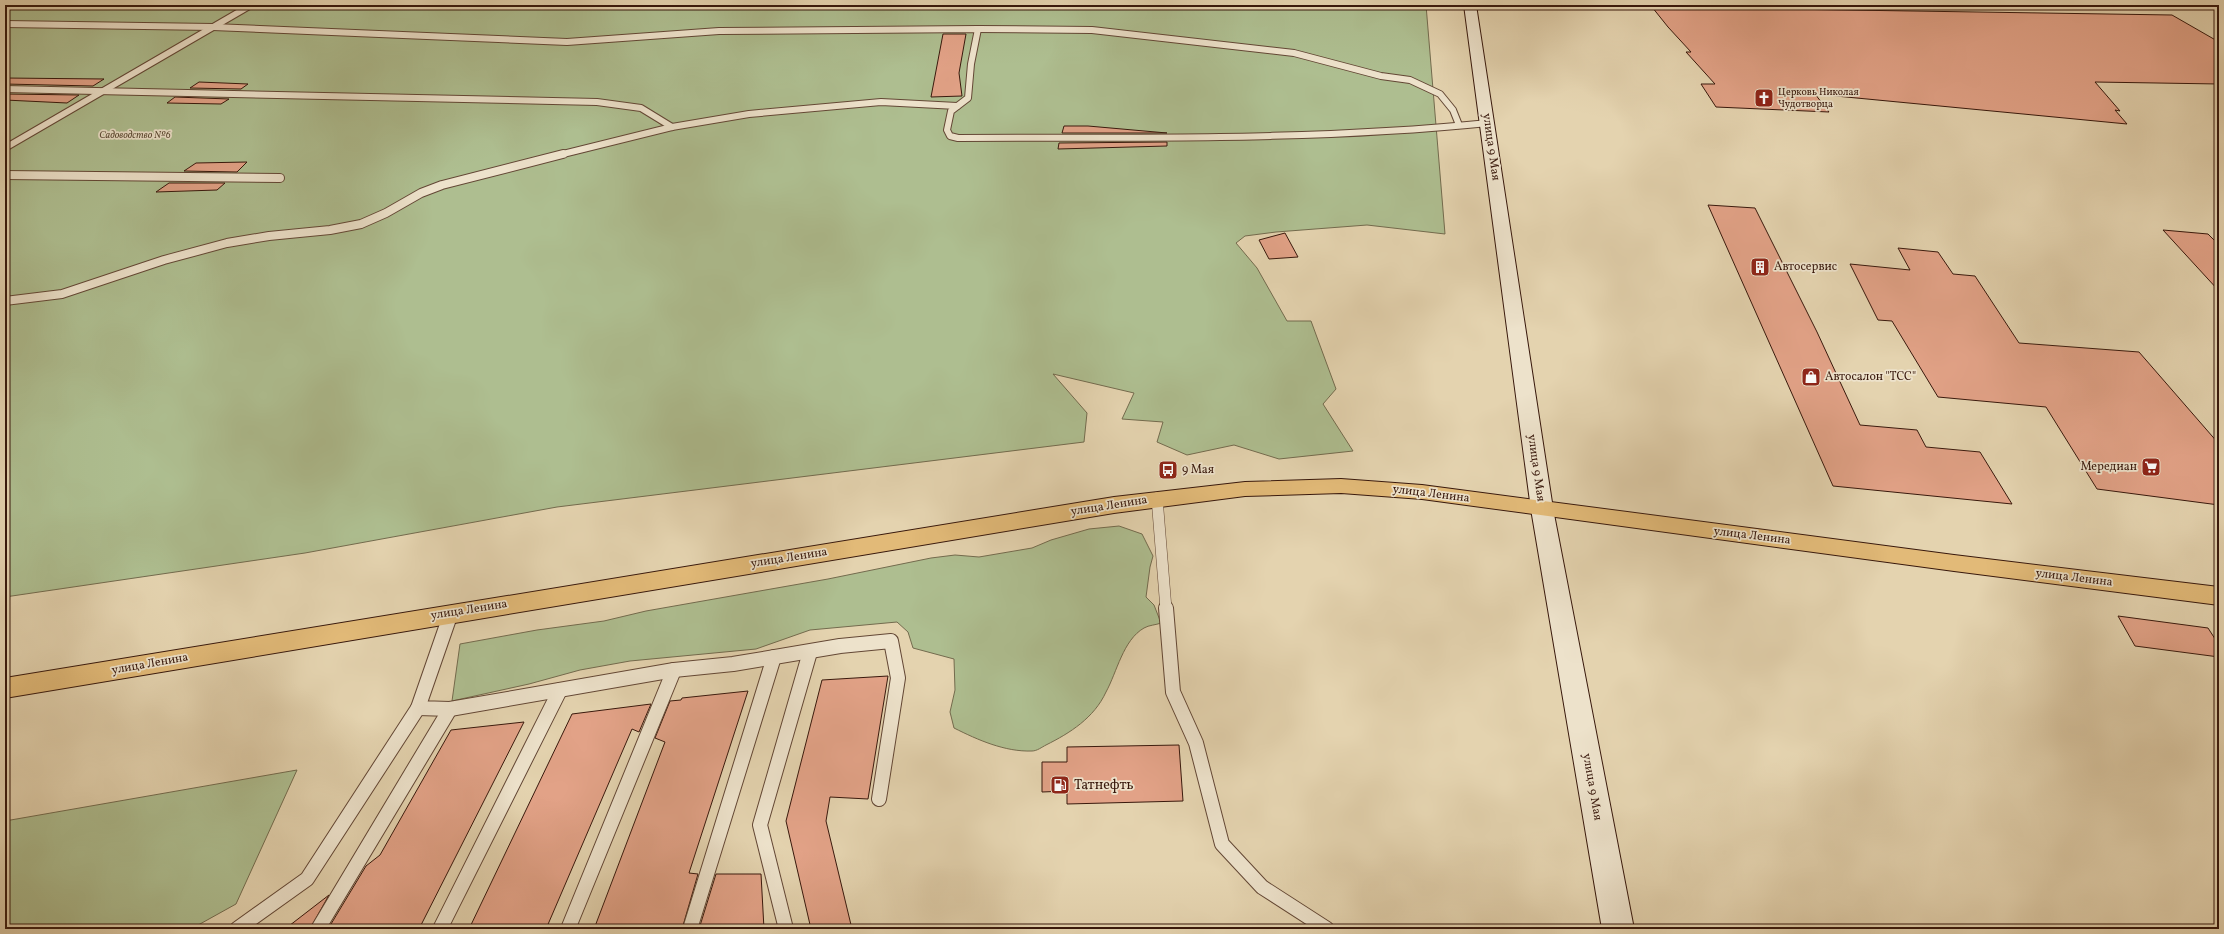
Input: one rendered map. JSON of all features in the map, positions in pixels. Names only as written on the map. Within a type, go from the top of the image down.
[{"type":"main road","name":"улица 9 Мая","points":[[1470,5],[1542,509],[1618,929]]},
{"type":"main road","name":"улица Ленина","points":[[5,688],[451,613],[1157,498],[1245,489],[1341,486],[1422,492],[1542,509],[2219,596]]},
{"type":"lane","points":[[5,148],[251,5]]},
{"type":"lane","points":[[5,24],[213,27],[567,42],[719,31],[978,29],[1092,30],[1294,54],[1381,76],[1410,80],[1440,94],[1453,110],[1459,125]]},
{"type":"lane","points":[[978,29],[971,64],[968,98],[951,111],[947,130],[950,136],[958,138],[1269,136],[1411,131],[1488,123]]},
{"type":"lane","points":[[5,89],[597,102],[641,108],[672,127]]},
{"type":"lane","points":[[5,301],[62,294],[164,260],[227,243],[269,236],[330,230],[361,224],[386,213],[421,193],[442,185],[672,127],[749,114],[881,102],[957,106]]},
{"type":"lane","points":[[5,175],[280,178]]},
{"type":"lane","points":[[1157,498],[1173,692],[1196,743],[1222,844],[1262,887],[1327,929]]},
{"type":"lane","points":[[237,929],[307,879],[418,708],[451,613]]},
{"type":"lane","points":[[418,708],[450,709],[674,670],[733,664],[840,646],[891,641],[898,678],[879,799]]},
{"type":"lane","points":[[786,929],[760,825],[810,652]]},
{"type":"lane","points":[[690,929],[774,657]]},
{"type":"lane","points":[[568,929],[674,670]]},
{"type":"lane","points":[[440,929],[560,690]]},
{"type":"lane","points":[[318,929],[450,709]]},
{"type":"green space","name":"Садоводство №6","points":[[5,5],[1426,5],[1445,234],[1367,225],[1276,232],[1245,236],[1236,243],[1257,268],[1287,321],[1311,321],[1336,389],[1323,404],[1353,451],[1279,459],[1234,445],[1187,455],[1157,442],[1163,422],[1122,419],[1134,393],[1053,374],[1087,413],[1084,442],[557,507],[305,553],[5,597]]},
{"type":"green space","points":[[1119,526],[1142,534],[1153,556],[1146,597],[1154,605],[1161,623],[1144,628],[1131,640],[1121,657],[1110,684],[1095,710],[1072,730],[1036,750],[1012,750],[982,741],[954,728],[950,712],[955,690],[954,659],[913,648],[908,632],[897,622],[810,630],[756,649],[630,661],[580,670],[529,684],[452,701],[460,644],[537,630],[604,621],[646,611],[828,579],[931,558],[955,555],[979,557],[1032,548],[1051,540],[1089,529]]},
{"type":"green space","points":[[297,770],[236,904],[191,929],[5,929],[5,821]]},
{"type":"building","points":[[1652,7],[2172,15],[2219,42],[2219,84],[2095,82],[2120,111],[2115,110],[2127,124],[1815,94],[1829,112],[1716,107],[1701,84],[1715,84],[1686,52],[1691,52]]},
{"type":"building","points":[[943,34],[966,34],[959,73],[962,96],[931,97]]},
{"type":"building","points":[[5,78],[104,79],[93,86],[5,84]]},
{"type":"building","points":[[199,82],[248,84],[241,89],[190,88]]},
{"type":"building","points":[[5,94],[79,95],[67,103],[5,100]]},
{"type":"building","points":[[175,97],[229,99],[221,104],[167,103]]},
{"type":"building","points":[[1064,126],[1088,126],[1167,133],[1062,133]]},
{"type":"building","points":[[1167,142],[1167,146],[1058,149],[1059,143]]},
{"type":"building","points":[[247,162],[237,172],[184,171],[196,163]]},
{"type":"building","points":[[169,183],[225,183],[217,190],[156,192]]},
{"type":"building","name":"Автосалон \"ТСС\"","points":[[1708,205],[1755,208],[1817,332],[1860,425],[1917,430],[1926,447],[1980,452],[2012,504],[1833,486]]},
{"type":"building","points":[[2163,230],[2208,234],[2219,245],[2219,291]]},
{"type":"building","points":[[1285,233],[1298,257],[1269,259],[1259,240]]},
{"type":"building","points":[[1898,248],[1938,252],[1953,274],[1975,276],[2019,343],[2139,352],[2219,444],[2219,505],[2097,489],[2046,407],[1938,397],[1892,321],[1878,320],[1850,264],[1910,270]]},
{"type":"building","points":[[2118,616],[2208,628],[2219,645],[2219,657],[2135,646]]},
{"type":"building","points":[[888,676],[868,799],[830,797],[826,821],[852,929],[811,929],[786,821],[822,680]]},
{"type":"building","points":[[748,691],[689,873],[698,874],[682,929],[594,929],[665,742],[655,738],[670,701],[681,700],[682,698]]},
{"type":"building","points":[[651,704],[639,732],[632,729],[546,929],[469,929],[572,714]]},
{"type":"building","points":[[524,722],[419,929],[328,929],[366,866],[380,855],[451,730]]},
{"type":"building","points":[[1179,745],[1183,801],[1067,804],[1067,791],[1042,792],[1042,762],[1067,762],[1067,747]]},
{"type":"building","points":[[716,874],[761,874],[764,929],[699,929]]},
{"type":"building","points":[[329,895],[310,929],[285,929]]},
{"type":"place","name":"Церковь Николая Чудотворца","points":[[1764,98]]},
{"type":"place","name":"Автосервис","points":[[1760,267]]},
{"type":"place","name":"Автосалон \"ТСС\"","points":[[1811,377]]},
{"type":"place","name":"Мередиан","points":[[2151,467]]},
{"type":"place","name":"9 Мая","points":[[1168,470]]},
{"type":"place","name":"Татнефть","points":[[1060,785]]}]
